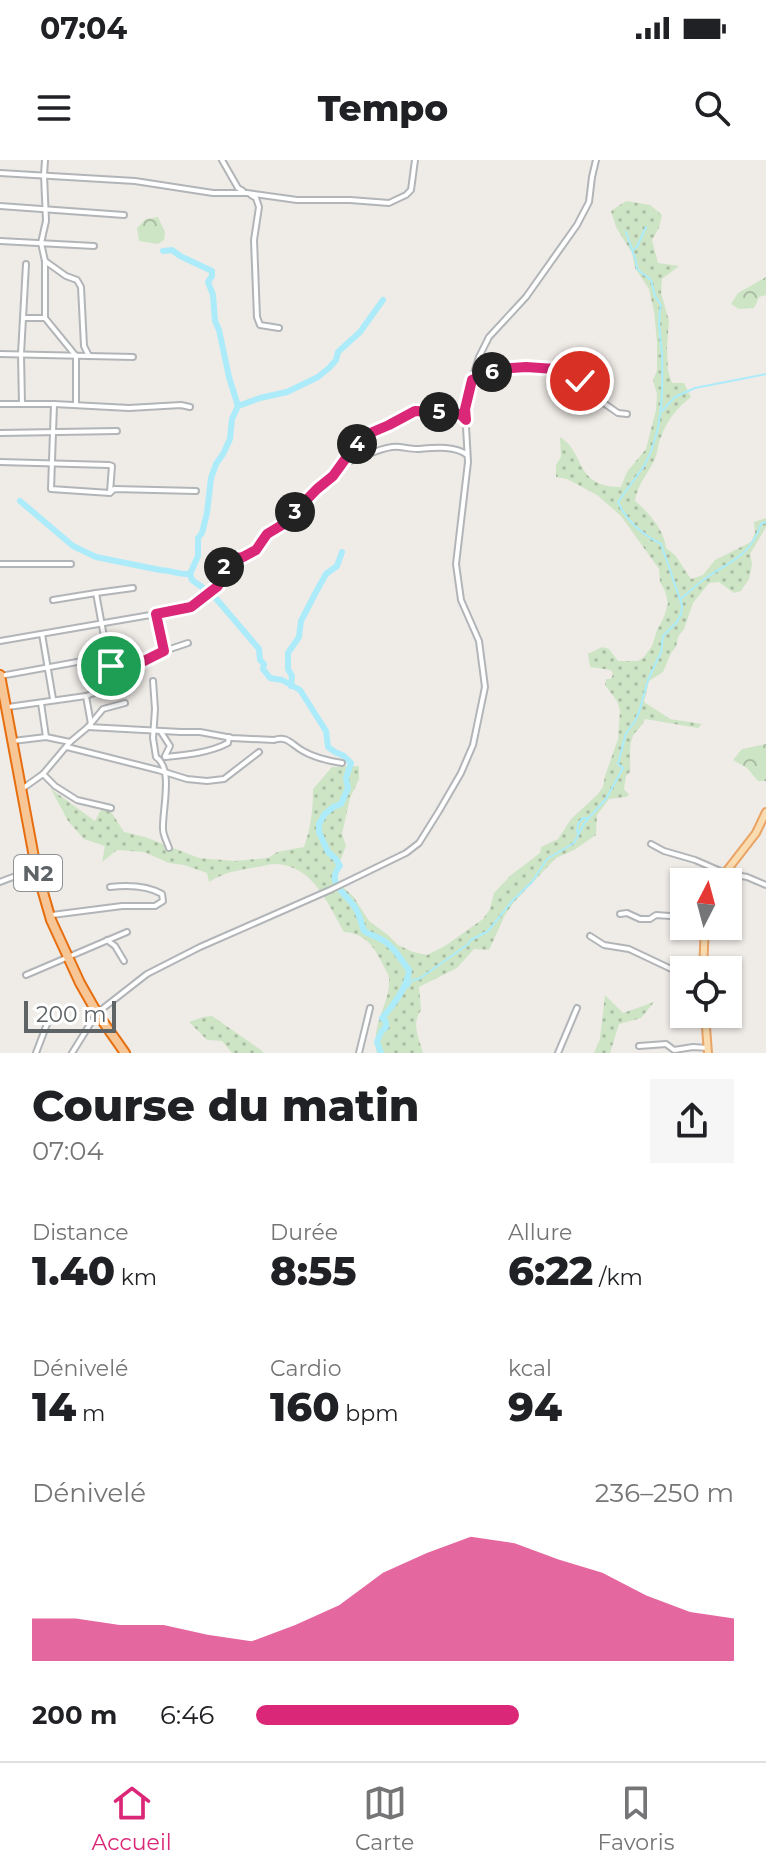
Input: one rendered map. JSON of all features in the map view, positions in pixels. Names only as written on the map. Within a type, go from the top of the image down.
[{"type":"highway","name":"N2","points":[[0,675],[36,868],[49,915],[67,958],[97,1013],[125,1053]]},
{"type":"main road","points":[[729,868],[756,833],[766,812]]},
{"type":"main road","points":[[706,1028],[708,1051]]},
{"type":"street","points":[[45,160],[46,221],[41,243],[45,261],[45,318],[76,356],[76,404]]},
{"type":"street","points":[[222,160],[238,188],[256,198],[259,207],[254,240],[257,317],[260,325],[279,328]]},
{"type":"street","points":[[0,173],[135,181],[213,193],[247,193],[297,200],[389,203],[411,190],[415,160]]},
{"type":"street","points":[[72,1053],[97,1013],[147,974],[406,853],[419,843],[461,773],[473,745],[485,687],[479,641],[461,600],[456,564],[468,462],[465,409],[472,380],[489,337],[526,297],[577,225],[589,202],[596,160]]},
{"type":"street","points":[[0,206],[124,215]]},
{"type":"street","points":[[0,241],[94,246]]},
{"type":"street","points":[[45,261],[77,280],[81,287],[84,346],[89,356]]},
{"type":"street","points":[[22,404],[21,354],[26,264]]},
{"type":"street","points":[[23,318],[45,318]]},
{"type":"street","points":[[0,354],[133,357]]},
{"type":"street","points":[[472,380],[499,369],[570,370],[598,399],[618,413],[627,414]]},
{"type":"street","points":[[0,404],[190,407]]},
{"type":"street","points":[[54,404],[51,489],[110,493],[114,489],[196,491]]},
{"type":"street","points":[[0,641],[191,607],[218,586],[224,567],[232,559],[256,550],[267,534],[282,525],[333,476],[354,447],[368,434],[415,411],[454,412],[466,420]]},
{"type":"street","points":[[0,433],[117,431]]},
{"type":"street","points":[[343,463],[390,447],[460,450],[467,455]]},
{"type":"street","points":[[0,462],[112,466],[110,493]]},
{"type":"street","points":[[0,564],[71,564]]},
{"type":"street","points":[[53,600],[133,588]]},
{"type":"street","points":[[96,593],[111,666],[142,662],[188,643]]},
{"type":"street","points":[[156,614],[164,651]]},
{"type":"street","points":[[42,634],[53,700]]},
{"type":"street","points":[[0,675],[132,652]]},
{"type":"street","points":[[153,681],[155,709],[152,730],[156,757],[190,754],[222,746],[228,743],[229,737]]},
{"type":"street","points":[[6,707],[86,696],[102,690]]},
{"type":"street","points":[[86,696],[90,725]]},
{"type":"street","points":[[41,702],[46,737]]},
{"type":"street","points":[[22,789],[43,774],[103,709],[125,703]]},
{"type":"street","points":[[90,725],[200,732],[229,737],[280,738],[291,741],[302,751],[342,763]]},
{"type":"street","points":[[161,731],[170,746],[163,758],[163,830],[169,848]]},
{"type":"street","points":[[13,741],[46,737],[187,779],[207,781],[224,779],[259,752]]},
{"type":"street","points":[[43,774],[77,800],[111,808]]},
{"type":"street","points":[[651,844],[713,868]]},
{"type":"street","points":[[0,882],[36,868]]},
{"type":"street","points":[[742,876],[766,885]]},
{"type":"street","points":[[49,915],[122,906],[155,906],[163,901],[162,894],[157,891],[130,885],[110,887]]},
{"type":"street","points":[[620,914],[627,913],[640,919],[670,916]]},
{"type":"street","points":[[26,975],[127,932]]},
{"type":"street","points":[[590,936],[604,945],[629,949],[670,968]]},
{"type":"street","points":[[107,940],[115,946],[124,961]]},
{"type":"street","points":[[359,1053],[370,1008]]},
{"type":"street","points":[[558,1053],[577,1008]]},
{"type":"street","points":[[36,1053],[47,1024]]},
{"type":"street","points":[[639,1046],[666,1044],[674,1050],[693,1047],[708,1051]]},
{"type":"green space","points":[[626,201],[650,205],[662,215],[652,240],[658,263],[679,266],[662,279],[661,293],[669,321],[668,371],[672,383],[684,383],[691,397],[666,425],[656,456],[635,501],[655,522],[666,548],[675,555],[691,579],[703,575],[715,560],[751,542],[755,533],[754,522],[766,518],[766,527],[750,554],[749,579],[741,591],[734,593],[719,582],[709,583],[693,603],[663,672],[649,681],[644,702],[670,719],[702,724],[698,728],[645,719],[631,744],[630,772],[626,776],[624,789],[629,795],[609,799],[597,815],[596,835],[556,858],[515,901],[489,950],[474,949],[457,968],[419,987],[421,1010],[416,1026],[423,1053],[377,1053],[376,1032],[389,987],[388,974],[367,941],[344,932],[318,888],[300,871],[275,864],[232,872],[209,882],[207,873],[169,863],[144,852],[117,850],[102,862],[105,846],[84,839],[68,821],[51,789],[95,821],[103,806],[110,810],[124,832],[199,858],[235,861],[268,858],[277,852],[304,847],[311,818],[313,789],[332,767],[359,766],[359,779],[350,798],[342,834],[346,846],[333,879],[353,896],[369,921],[398,945],[413,952],[427,955],[483,919],[490,909],[494,893],[511,875],[540,853],[541,847],[558,839],[571,819],[603,787],[618,739],[620,710],[605,685],[606,679],[611,679],[613,674],[611,670],[590,667],[588,654],[602,647],[609,649],[618,661],[643,658],[652,646],[668,603],[659,569],[621,516],[597,495],[567,479],[556,477],[556,465],[561,457],[560,437],[595,481],[621,487],[627,472],[646,449],[656,410],[657,393],[653,381],[657,370],[654,311],[649,289],[635,268],[632,253],[616,227],[611,211]]},
{"type":"green space","points":[[158,217],[165,232],[164,240],[158,244],[139,241],[137,228],[146,219]]},
{"type":"green space","points":[[766,277],[766,295],[759,297],[754,308],[739,309],[731,304],[738,293]]},
{"type":"green space","points":[[766,744],[766,781],[758,781],[747,768],[733,760],[742,749]]},
{"type":"green space","points":[[605,995],[623,1013],[654,1002],[641,1018],[619,1024],[610,1053],[594,1053],[600,1039]]},
{"type":"green space","points":[[212,1016],[264,1053],[232,1053],[222,1041],[207,1040],[189,1022]]},
{"type":"waterway","points":[[634,249],[646,227]]},
{"type":"waterway","points":[[403,987],[408,987],[412,980],[419,979],[488,931],[532,882],[547,859],[574,843],[585,822],[606,799],[623,768],[618,764],[626,733],[639,712],[648,680],[661,652],[663,636],[681,614],[682,605],[661,544],[636,527],[618,502],[644,466],[655,440],[662,384],[661,305],[651,280],[637,269],[626,232]]},
{"type":"waterway","points":[[163,251],[172,250],[212,271],[208,282],[213,295],[215,321],[238,406],[232,419],[230,439],[211,478],[207,513],[198,538],[198,556],[190,574],[192,580],[213,595],[259,649],[263,669],[270,678],[282,680],[300,690],[326,731],[328,747],[351,763],[346,778],[348,788],[341,804],[324,815],[319,832],[328,852],[340,866],[335,877],[338,888],[356,908],[364,931],[391,946],[409,970],[403,989],[382,1018],[386,1027],[377,1042],[381,1053]]},
{"type":"waterway","points":[[238,406],[287,392],[318,377],[336,360],[338,352],[360,332],[383,300]]},
{"type":"waterway","points":[[662,411],[675,397],[695,388],[766,374]]},
{"type":"waterway","points":[[20,501],[73,546],[96,557],[190,574]]},
{"type":"waterway","points":[[681,599],[746,550],[761,524],[766,522]]},
{"type":"waterway","points":[[291,686],[288,653],[299,637],[301,621],[316,592],[326,574],[337,566],[342,552]]},
{"type":"waterway","points":[[578,833],[578,824],[587,818]]},
{"type":"route","points":[[111,666],[142,662],[164,651],[156,614],[191,607],[218,586],[224,567],[232,559],[256,550],[267,534],[282,525],[333,476],[354,447],[368,434],[415,411],[454,412],[466,420],[465,409],[472,380],[499,369],[570,370],[580,381]]}]
